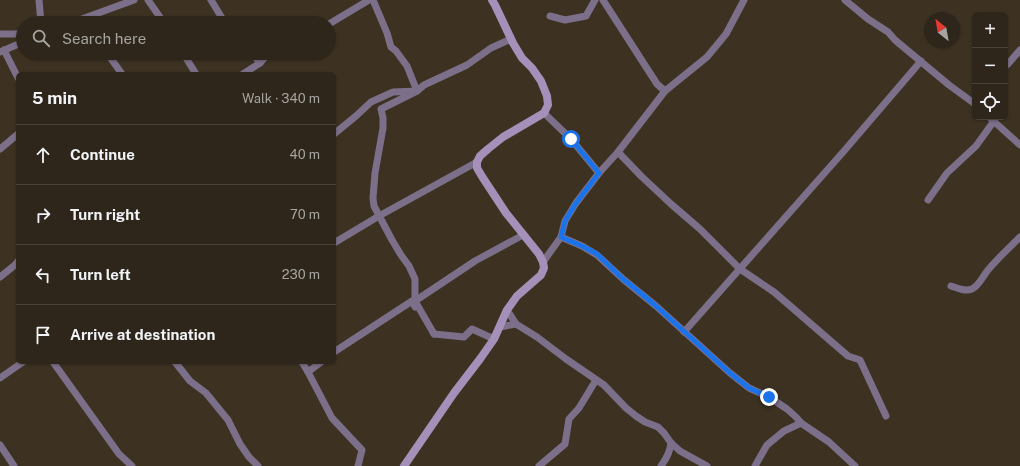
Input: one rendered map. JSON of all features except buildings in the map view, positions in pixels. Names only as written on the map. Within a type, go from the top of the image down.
[{"type":"street","points":[[38,0],[40,16]]},
{"type":"street","points":[[96,16],[134,0]]},
{"type":"street","points":[[148,0],[159,16]]},
{"type":"street","points":[[211,0],[221,16]]},
{"type":"street","points":[[336,20],[368,0]]},
{"type":"street","points":[[373,0],[388,33],[391,47],[396,51],[407,66],[418,90]]},
{"type":"street","points":[[404,466],[454,393],[494,339],[507,310],[517,296],[541,275],[544,268],[539,254],[506,213],[477,168],[477,162],[480,156],[503,137],[544,113],[548,105],[541,81],[532,68],[522,58],[492,0]]},
{"type":"street","points":[[550,16],[565,20],[586,16],[595,0]]},
{"type":"street","points":[[603,0],[657,84],[665,91]]},
{"type":"street","points":[[543,262],[561,237],[565,221],[576,203],[599,173],[618,152],[665,91],[707,57],[726,34],[744,0]]},
{"type":"street","points":[[845,0],[868,19],[888,32],[895,40],[949,85],[972,102]]},
{"type":"street","points":[[0,34],[16,34]]},
{"type":"street","points":[[434,334],[415,301],[415,279],[409,266],[401,255],[374,206],[373,198],[375,173],[383,128],[381,109],[418,90],[424,85],[467,65],[491,48],[511,39]]},
{"type":"street","points":[[16,45],[2,51],[16,75]]},
{"type":"street","points":[[1008,64],[1020,50]]},
{"type":"street","points":[[112,60],[121,72]]},
{"type":"street","points":[[187,60],[195,72]]},
{"type":"street","points":[[246,72],[263,60]]},
{"type":"street","points":[[684,332],[839,157],[921,61]]},
{"type":"street","points":[[336,132],[371,102],[393,92],[418,90]]},
{"type":"street","points":[[544,113],[571,139],[599,173]]},
{"type":"street","points":[[928,200],[947,172],[976,146],[991,120]]},
{"type":"street","points":[[993,120],[1020,145]]},
{"type":"street","points":[[0,149],[16,136]]},
{"type":"street","points":[[618,152],[641,176],[700,229],[740,269],[774,292],[848,356],[860,360],[886,416]]},
{"type":"street","points":[[336,242],[379,216],[477,162]]},
{"type":"street","points":[[415,301],[475,261],[523,235]]},
{"type":"street","points":[[561,237],[597,254],[623,279],[656,306],[730,373],[749,388],[779,403],[801,423],[829,442],[855,466]]},
{"type":"street","points":[[951,286],[966,291],[973,289],[978,285],[996,261],[1020,237]]},
{"type":"street","points":[[0,277],[16,264]]},
{"type":"street","points":[[336,351],[412,301],[434,334]]},
{"type":"street","points":[[507,310],[516,324],[537,337],[604,385],[626,408],[636,416],[645,422],[658,427],[671,443],[680,451],[706,466]]},
{"type":"street","points":[[500,327],[516,324]]},
{"type":"street","points":[[434,334],[464,337],[472,329],[494,339]]},
{"type":"street","points":[[0,378],[20,364]]},
{"type":"street","points":[[54,364],[119,454],[132,466]]},
{"type":"street","points":[[177,364],[190,381],[206,393],[228,420],[240,444],[249,457],[258,466]]},
{"type":"street","points":[[303,364],[332,418],[362,450],[358,466]]},
{"type":"street","points":[[308,372],[319,364]]},
{"type":"street","points":[[539,466],[565,444],[568,419],[579,408],[596,380]]},
{"type":"street","points":[[755,466],[767,445],[784,431],[801,423]]},
{"type":"street","points":[[661,466],[670,452],[671,443]]},
{"type":"street","points":[[0,445],[14,466]]},
{"type":"route","points":[[571,139],[599,173],[576,203],[565,221],[561,237],[597,254],[623,279],[656,306],[730,373],[749,388],[769,397]]}]
